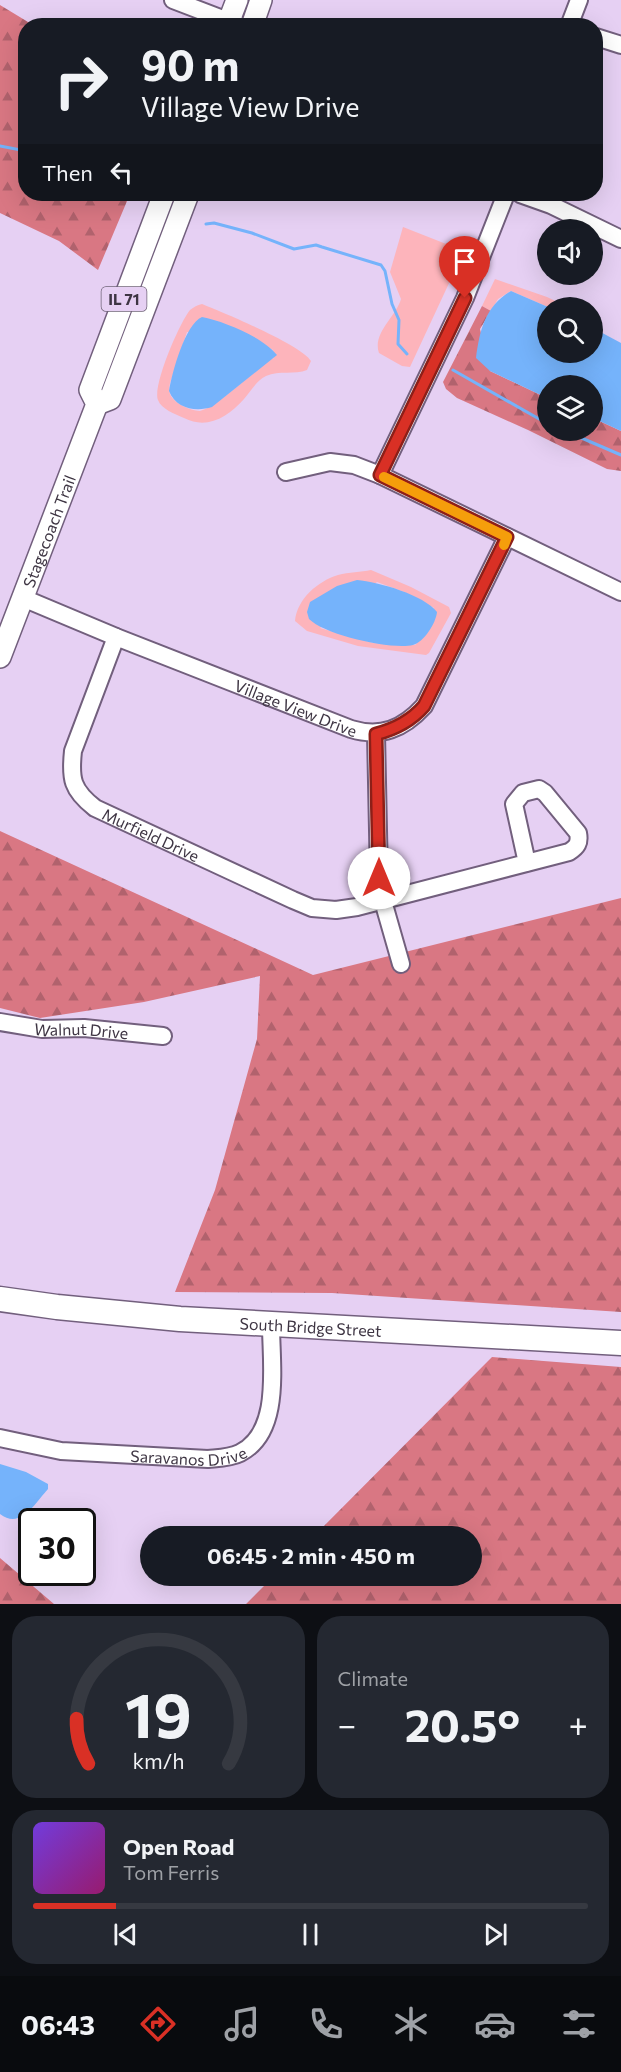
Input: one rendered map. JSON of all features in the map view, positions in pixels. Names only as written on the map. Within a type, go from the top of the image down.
[{"type":"highway","name":"South Bridge Street","points":[[0,1299],[122,1314],[271,1325],[621,1343]]},
{"type":"main road","points":[[233,18],[237,0]]},
{"type":"main road","points":[[255,18],[261,0]]},
{"type":"main road","name":"Stagecoach Trail","points":[[0,657],[97,404],[90,390],[161,201]]},
{"type":"main road","name":"Stagecoach Trail","points":[[97,404],[110,399],[185,201]]},
{"type":"street","points":[[173,0],[217,18]]},
{"type":"street","points":[[573,18],[579,0]]},
{"type":"street","points":[[603,40],[621,45]]},
{"type":"street","points":[[380,475],[465,298],[503,201]]},
{"type":"street","points":[[540,201],[621,238]]},
{"type":"street","points":[[286,472],[330,462],[354,465],[380,475],[621,592]]},
{"type":"street","name":"Village View Drive","points":[[23,598],[116,638],[351,729],[376,734],[404,724],[416,716],[424,706],[507,537]]},
{"type":"street","name":"Murfield Drive","points":[[116,638],[73,751],[71,769],[73,784],[82,798],[95,808],[312,908],[336,910],[383,901],[569,852],[576,847],[579,840],[578,833],[545,793],[539,789],[523,793],[514,804],[527,862]]},
{"type":"street","points":[[376,734],[379,878],[383,901],[401,964]]},
{"type":"street","name":"Walnut Drive","points":[[0,1022],[42,1029],[84,1028],[163,1036]]},
{"type":"street","name":"Saravanos Drive","points":[[0,1438],[71,1452],[208,1459],[240,1453],[257,1439],[263,1429],[270,1405],[271,1325]]},
{"type":"shaded area","points":[[403,227],[464,251],[410,367],[402,366],[379,353],[378,346],[382,332],[401,299],[390,272]]},
{"type":"shaded area","points":[[495,279],[547,297],[537,297],[537,302],[511,291],[498,299],[491,311],[482,306]]},
{"type":"shaded area","points":[[202,304],[293,346],[311,361],[307,370],[276,373],[262,378],[238,405],[217,420],[201,423],[169,411],[158,400],[157,393],[163,369],[174,340],[190,310]],"holes":[[[241,331],[273,350],[274,358],[206,409],[200,411],[189,408],[178,403],[170,394],[170,383],[187,332]]]},
{"type":"shaded area","points":[[371,570],[449,607],[451,613],[429,653],[426,655],[358,646],[307,631],[295,621],[304,598],[316,586],[338,575]],"holes":[[[377,582],[404,592],[434,608],[428,632],[415,645],[373,643],[320,628]]]},
{"type":"green space","points":[[0,5],[21,18],[18,18],[18,201],[127,201],[98,270],[59,241],[0,213]]},
{"type":"green space","points":[[482,306],[491,311],[480,329],[490,371],[537,393],[537,434],[457,398],[446,389],[443,382]]},
{"type":"green space","points":[[603,423],[621,431],[621,471],[607,469],[550,441],[603,441]]},
{"type":"green space","points":[[0,831],[313,975],[621,898],[621,1312],[332,1293],[175,1292],[215,1190],[257,1039],[260,976],[144,1002],[40,1018],[0,1008]]},
{"type":"green space","points":[[492,1357],[621,1367],[621,1604],[246,1604],[264,1586],[482,1586],[482,1526],[324,1526]]},
{"type":"green space","points":[[0,1558],[18,1573],[18,1586],[33,1586],[54,1604],[0,1604]]},
{"type":"water","points":[[511,291],[537,302],[537,363],[603,363],[603,333],[621,343],[621,431],[603,423],[603,375],[537,375],[537,393],[490,371],[476,358],[485,320],[502,297]]},
{"type":"water","points":[[202,317],[242,331],[271,348],[277,355],[212,407],[193,409],[176,402],[169,391],[176,362],[185,339],[196,321]]},
{"type":"water","points":[[357,580],[400,590],[431,606],[437,612],[429,632],[413,645],[390,645],[343,636],[309,619],[307,612],[310,602],[337,586]]},
{"type":"water","points":[[0,1464],[26,1472],[48,1484],[48,1489],[32,1508],[18,1508],[18,1518],[8,1518],[0,1514]]},
{"type":"waterway","points":[[0,146],[18,149]]},
{"type":"waterway","points":[[206,224],[214,223],[252,233],[294,249],[316,245],[381,265],[385,271],[392,304],[399,320],[398,344],[407,354]]},
{"type":"waterway","points":[[453,370],[537,418]]},
{"type":"waterway","points":[[589,441],[621,455]]},
{"type":"slow traffic","points":[[384,477],[507,537],[504,545]]},
{"type":"route","points":[[379,878],[376,734],[404,724],[416,716],[424,706],[507,537],[380,475],[465,298]]}]
